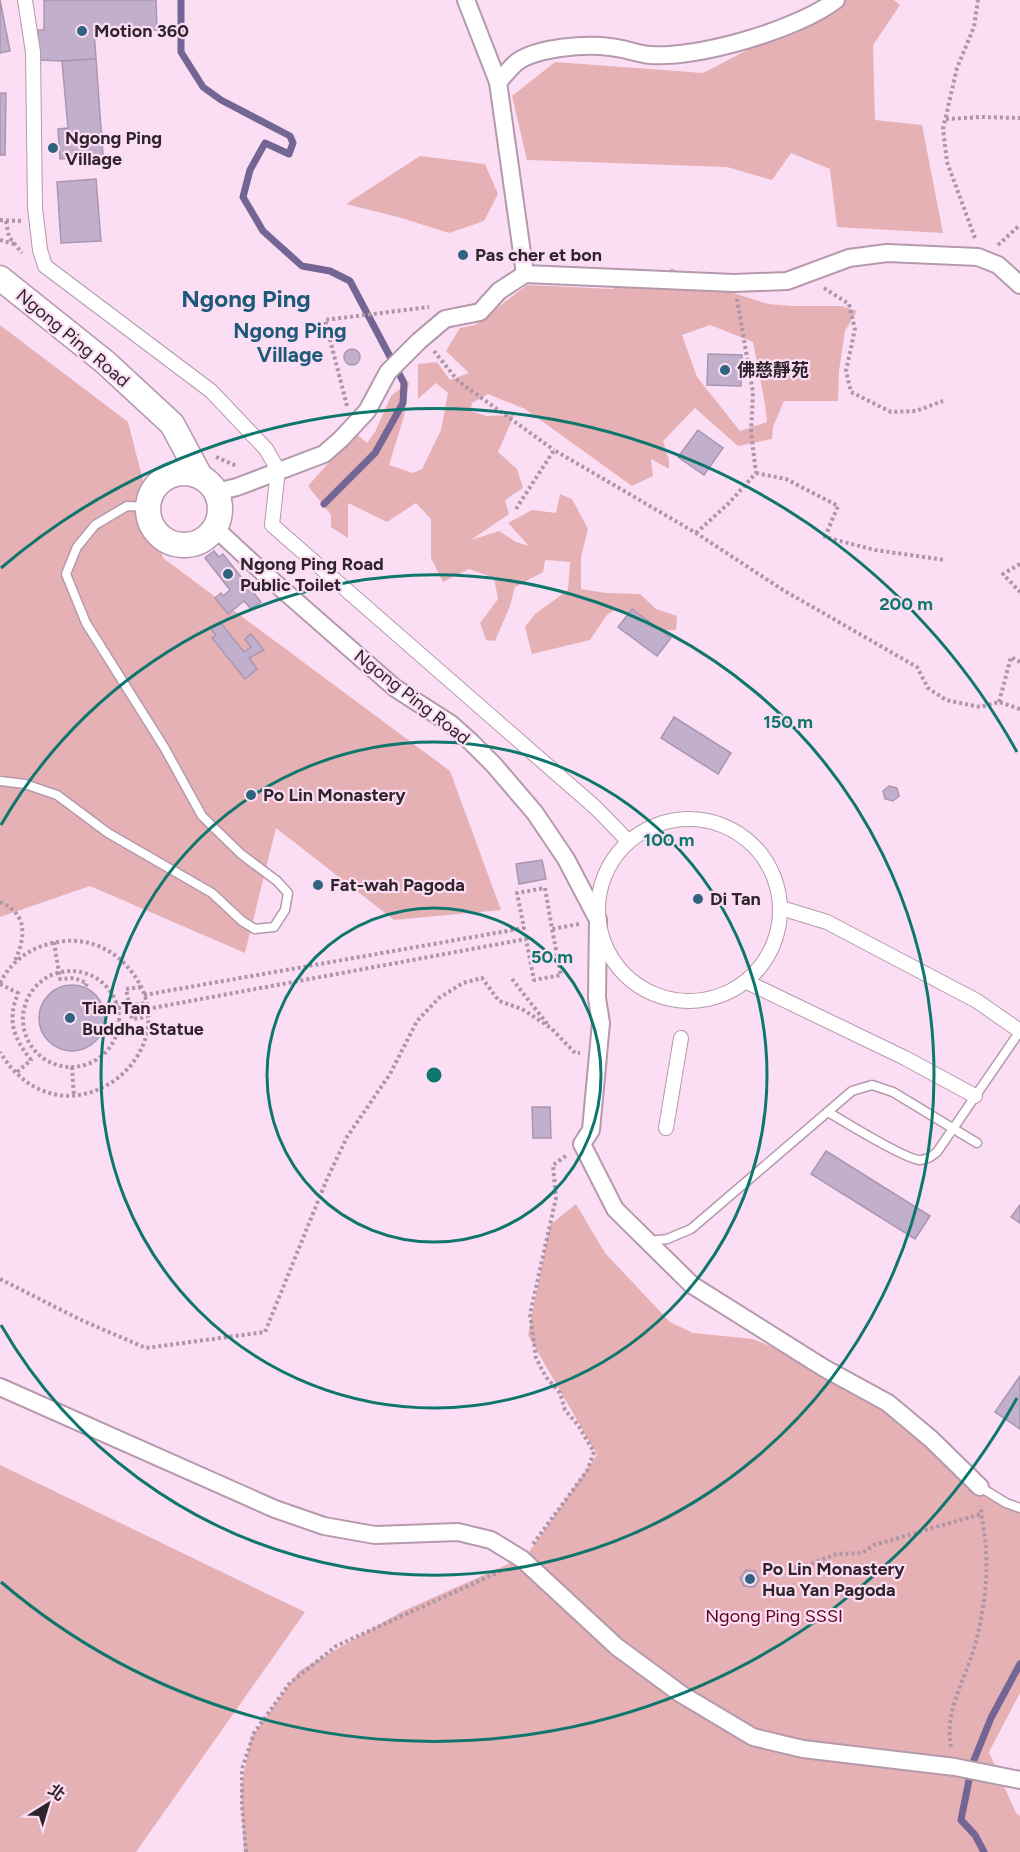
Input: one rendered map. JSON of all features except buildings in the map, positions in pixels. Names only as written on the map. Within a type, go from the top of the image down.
[{"type":"main road","name":"Ngong Ping Road","points":[[0,278],[105,362],[172,424],[208,484]]},
{"type":"main road","points":[[166,477],[172,424]]},
{"type":"main road","points":[[183,473],[208,484],[221,510],[215,528],[209,536],[193,544],[174,544],[158,534],[152,526],[148,507],[153,490],[166,477],[183,473]]},
{"type":"street","points":[[25,0],[33,52],[35,208],[40,250],[45,266],[211,391],[266,448],[279,470],[272,525],[596,808],[628,841]]},
{"type":"street","points":[[466,0],[498,82],[525,274]]},
{"type":"street","points":[[498,82],[518,62],[544,51],[579,45],[611,47],[651,55],[707,52],[795,23],[836,0]]},
{"type":"street","points":[[208,484],[237,487],[324,454],[367,411],[388,372],[445,319],[480,312],[498,291],[525,274],[734,284],[788,281],[849,258],[887,253],[984,259],[998,265],[1020,285]]},
{"type":"street","name":"Ngong Ping Road","points":[[215,528],[395,688],[451,723],[494,765],[535,813],[566,859],[598,920]]},
{"type":"street","points":[[598,920],[605,947],[620,971],[642,989],[668,1000],[696,1002],[723,996],[747,982],[766,961],[778,936],[781,908],[777,882],[765,859],[748,839],[726,826],[700,819],[674,819],[650,827],[628,841],[609,863],[599,891],[598,920],[597,998],[601,1023],[591,1130],[582,1144],[615,1209],[692,1285],[824,1368],[888,1403],[931,1439],[980,1487]]},
{"type":"street","points":[[781,908],[827,922],[977,1000],[1020,1031]]},
{"type":"street","points":[[747,982],[905,1058],[975,1096]]},
{"type":"street","points":[[666,1128],[681,1038]]},
{"type":"street","points":[[0,1387],[275,1509],[324,1526],[375,1535],[458,1532],[491,1540],[522,1559],[617,1647],[681,1694],[753,1737],[803,1749],[955,1767],[1020,1780]]},
{"type":"lane","points":[[0,781],[25,784],[57,795],[108,833],[212,893],[242,921],[255,929],[274,927],[285,910],[288,893],[277,881],[241,854],[202,816],[164,747],[86,623],[66,574],[77,547],[95,525],[126,506],[148,507]]},
{"type":"lane","points":[[828,1112],[864,1134],[918,1160],[929,1158],[937,1152],[1020,1031]]},
{"type":"lane","points":[[646,1241],[667,1239],[691,1229],[852,1091],[872,1085],[893,1092],[977,1143]]},
{"type":"lane","points":[[980,1487],[1006,1503],[1020,1508]]},
{"type":"path","points":[[978,0],[974,27],[957,68],[943,129],[946,162],[984,259],[1020,225]]},
{"type":"path","points":[[946,118],[1020,118]]},
{"type":"path","points":[[0,240],[14,244]]},
{"type":"path","points":[[803,274],[849,304],[855,329],[846,371],[851,392],[891,412],[916,411],[943,401]]},
{"type":"path","points":[[696,533],[735,496],[756,472],[751,432],[753,392],[734,284]]},
{"type":"path","points":[[353,426],[325,320],[382,313]]},
{"type":"path","points":[[432,348],[458,381],[554,450],[696,533],[783,590],[917,667],[928,688],[946,700],[980,707],[999,702],[1020,709]]},
{"type":"path","points":[[516,509],[554,450]]},
{"type":"path","points":[[756,472],[786,479],[838,506],[825,537],[875,550],[945,560]]},
{"type":"path","points":[[1020,564],[1003,574],[1020,592]]},
{"type":"path","points":[[999,702],[1011,657],[1020,662]]},
{"type":"path","points":[[144,995],[524,928],[517,893],[544,888],[561,975],[534,980],[526,939],[147,1009]]},
{"type":"path","points":[[0,902],[17,914],[23,927],[23,942],[15,962]]},
{"type":"path","points":[[552,929],[598,920]]},
{"type":"path","points":[[0,1052],[16,1073],[37,1089],[74,1096],[110,1085],[125,1074],[136,1059],[144,1042],[146,1003],[141,987],[131,971],[118,957],[102,947],[84,941],[54,942],[30,951],[15,962],[2,976],[0,983],[18,993],[13,1006],[13,1028],[21,1048],[30,1060],[16,1073]]},
{"type":"path","points":[[54,942],[60,979],[74,978],[87,983],[86,988]]},
{"type":"path","points":[[75,971],[90,975],[102,983],[112,994],[119,1023],[115,1037],[107,1050],[96,1060],[72,1067],[52,1063],[40,1055],[30,1043],[24,1028],[23,1015],[34,987],[60,972],[75,971]]},
{"type":"path","points":[[0,1279],[81,1320],[147,1348],[265,1332],[327,1179],[347,1137],[390,1074],[417,1021],[431,1005],[463,983],[482,978],[499,1001],[522,1009],[551,1028]]},
{"type":"path","points":[[512,979],[551,1028],[575,1053],[598,1050]]},
{"type":"path","points":[[141,987],[126,989],[132,1019],[147,1017]]},
{"type":"path","points":[[103,1007],[129,1003]]},
{"type":"path","points":[[117,1008],[146,1003]]},
{"type":"path","points":[[13,1028],[24,1028]]},
{"type":"path","points":[[72,1067],[74,1096]]},
{"type":"path","points":[[955,1767],[950,1742],[950,1716],[978,1636],[987,1584],[980,1487]]},
{"type":"path","points":[[764,1571],[802,1567],[821,1562],[837,1554],[862,1553],[874,1545],[981,1514]]},
{"type":"green space","points":[[843,0],[894,0],[900,5],[873,45],[875,120],[922,125],[943,233],[837,227],[830,169],[791,153],[772,180],[727,167],[527,160],[512,96],[555,62],[703,73]]},
{"type":"green space","points":[[420,156],[485,164],[498,194],[484,221],[449,233],[346,204]]},
{"type":"green space","points":[[636,268],[650,285],[672,268],[706,289],[718,288],[768,304],[841,306],[857,311],[845,331],[839,371],[838,401],[784,401],[773,427],[772,439],[738,446],[695,408],[663,441],[669,460],[669,469],[651,459],[653,476],[632,486],[525,409],[488,394],[472,403],[471,411],[486,416],[514,415],[498,452],[517,469],[523,488],[505,500],[509,514],[471,540],[499,531],[516,542],[529,546],[508,523],[532,510],[556,513],[560,494],[572,499],[588,529],[581,557],[581,589],[606,593],[640,594],[656,609],[677,616],[676,630],[655,631],[616,609],[607,615],[590,640],[532,654],[525,627],[535,614],[568,590],[570,562],[545,560],[543,572],[515,587],[510,606],[495,641],[486,640],[480,623],[498,599],[494,578],[469,569],[443,582],[431,558],[431,519],[416,503],[387,522],[348,503],[348,538],[331,527],[331,515],[308,486],[355,433],[367,443],[375,432],[391,396],[409,382],[404,416],[389,465],[413,473],[422,469],[441,430],[448,393],[436,383],[418,399],[418,364],[437,362],[450,380],[469,373],[446,351],[460,328],[475,325],[527,285],[613,289],[618,271]],"holes":[[[710,325],[753,342],[767,422],[740,431],[697,377],[682,335]]]},
{"type":"green space","name":"Po Lin Monastery","points":[[0,325],[128,422],[163,558],[450,771],[501,910],[394,920],[276,828],[245,953],[90,886],[0,917]]},
{"type":"green space","name":"Ngong Ping SSSI","points":[[576,1204],[605,1253],[670,1322],[693,1333],[753,1339],[849,1379],[966,1479],[1020,1504],[1020,1693],[989,1752],[1016,1813],[1020,1816],[1020,1852],[244,1852],[241,1788],[251,1738],[299,1671],[401,1612],[526,1556],[597,1455],[528,1335],[550,1225]]},
{"type":"green space","points":[[0,1465],[305,1612],[136,1852],[0,1852]]},
{"type":"waterway","points":[[181,0],[181,52],[203,87],[221,100],[290,136],[293,143],[289,154],[265,143],[250,170],[243,197],[263,231],[302,266],[330,271],[350,281],[404,383],[403,403],[375,453],[324,504]]},
{"type":"waterway","points":[[984,1852],[975,1835],[961,1820],[972,1765],[991,1718],[1020,1664]]},
{"type":"place","name":"Motion 360","points":[[82,31]]},
{"type":"place","name":"Ngong Ping Village","points":[[53,148]]},
{"type":"place","name":"Pas cher et bon","points":[[463,255]]},
{"type":"place","name":"佛慈靜苑","points":[[725,370]]},
{"type":"place","name":"Ngong Ping Road Public Toilet","points":[[228,574]]},
{"type":"place","name":"Po Lin Monastery","points":[[251,795]]},
{"type":"place","name":"Fat-wah Pagoda","points":[[318,885]]},
{"type":"place","name":"Di Tan","points":[[698,899]]},
{"type":"place","name":"Tian Tan Buddha Statue","points":[[70,1018]]},
{"type":"place","name":"Po Lin Monastery Hua Yan Pagoda","points":[[750,1579]]},
{"type":"district","name":"Ngong Ping","points":[[246,298]]},
{"type":"district","name":"Ngong Ping Village","points":[[290,342]]}]
